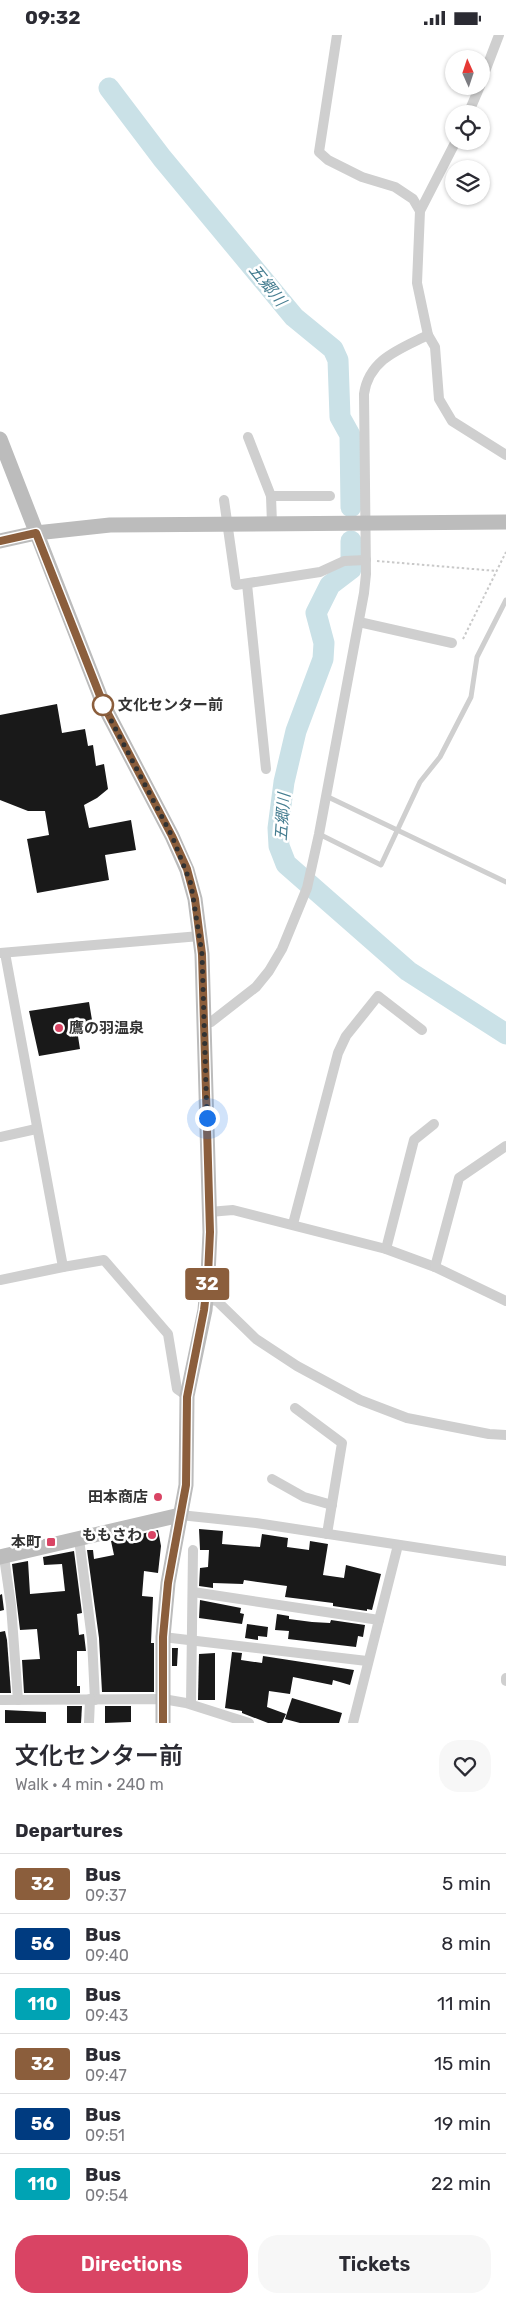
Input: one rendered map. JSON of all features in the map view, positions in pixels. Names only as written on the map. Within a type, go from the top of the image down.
[{"type":"main road","points":[[0,439],[104,706],[172,836],[187,869],[195,899],[200,937],[210,1213],[206,1299],[187,1397],[186,1485],[168,1583],[163,1637],[163,1723]]},
{"type":"main road","points":[[0,541],[36,533],[110,525],[506,522]]},
{"type":"main road","points":[[2,1557],[180,1515]]},
{"type":"street","points":[[337,35],[319,152],[328,159],[362,177],[395,187],[413,199],[420,211]]},
{"type":"street","points":[[490,58],[499,35]]},
{"type":"street","points":[[451,150],[420,211],[417,283],[428,335],[435,347],[439,399],[446,413],[452,421],[506,455]]},
{"type":"street","points":[[204,1023],[211,1022],[256,987],[269,971],[282,949],[307,888],[319,834],[364,593],[362,560],[366,523],[364,393],[366,382],[371,372],[388,355],[428,335]]},
{"type":"street","points":[[248,437],[271,496],[272,524]]},
{"type":"street","points":[[271,496],[330,496]]},
{"type":"street","points":[[224,500],[236,585],[320,573],[344,561],[362,560]]},
{"type":"street","points":[[247,584],[266,769]]},
{"type":"street","points":[[359,622],[457,642]]},
{"type":"street","points":[[63,1267],[2,953],[200,937]]},
{"type":"street","points":[[293,1224],[338,1053],[346,1036],[378,997],[422,1030]]},
{"type":"street","points":[[386,1249],[414,1140],[434,1124]]},
{"type":"street","points":[[0,1137],[36,1129]]},
{"type":"street","points":[[435,1267],[460,1178],[506,1146]]},
{"type":"street","points":[[210,1213],[233,1210],[386,1249],[435,1267],[506,1301]]},
{"type":"street","points":[[0,1280],[104,1260],[168,1334],[177,1389],[187,1397]]},
{"type":"street","points":[[206,1299],[217,1301],[256,1339],[297,1366],[360,1400],[407,1418],[489,1434],[506,1435]]},
{"type":"street","points":[[295,1408],[342,1443],[327,1534]]},
{"type":"street","points":[[272,1479],[304,1497],[332,1505]]},
{"type":"street","points":[[180,1515],[327,1534],[506,1561]]},
{"type":"street","points":[[79,1539],[92,1639],[92,1700],[89,1723]]},
{"type":"street","points":[[353,1723],[367,1661],[398,1545]]},
{"type":"street","points":[[191,1704],[193,1550]]},
{"type":"street","points":[[2,1557],[11,1605],[18,1700]]},
{"type":"street","points":[[193,1592],[379,1620]]},
{"type":"street","points":[[163,1637],[367,1661]]},
{"type":"street","points":[[0,1700],[163,1699],[191,1704],[250,1723]]},
{"type":"lane","points":[[319,834],[381,865],[420,782],[440,757],[471,697],[478,657],[506,599]]},
{"type":"lane","points":[[326,796],[506,882]]},
{"type":"path","points":[[457,642],[506,552]]},
{"type":"path","points":[[362,560],[497,571]]},
{"type":"building","points":[[57,704],[62,733],[85,729],[88,746],[93,745],[96,766],[104,764],[108,789],[84,805],[89,828],[131,820],[136,850],[105,855],[109,880],[37,893],[27,839],[49,835],[45,811],[28,811],[0,800],[0,715]]},
{"type":"building","name":"鷹の羽温泉","points":[[89,1002],[93,1026],[77,1030],[80,1049],[39,1056],[29,1011]]},
{"type":"building","points":[[199,1529],[223,1531],[222,1544],[260,1547],[262,1534],[288,1538],[287,1547],[309,1550],[310,1541],[328,1544],[323,1575],[344,1578],[346,1565],[381,1574],[372,1610],[367,1609],[367,1611],[333,1606],[333,1603],[285,1597],[287,1586],[244,1580],[243,1584],[213,1583],[213,1588],[199,1586],[200,1568],[208,1567],[209,1550],[200,1550]]},
{"type":"building","points":[[158,1530],[161,1546],[158,1573],[144,1571],[142,1596],[153,1597],[151,1643],[154,1643],[154,1692],[102,1692],[99,1638],[87,1550],[93,1550],[94,1559],[114,1555],[111,1541]]},
{"type":"building","points":[[74,1551],[82,1613],[77,1614],[79,1635],[84,1634],[86,1651],[77,1651],[77,1686],[80,1686],[80,1693],[24,1693],[22,1660],[40,1659],[37,1629],[20,1630],[12,1564],[28,1561],[30,1594],[65,1591],[62,1564],[44,1565],[43,1557]]},
{"type":"building","points":[[2,1594],[4,1610],[0,1611],[0,1595]]},
{"type":"building","points":[[200,1600],[241,1608],[240,1613],[244,1614],[242,1624],[199,1618]]},
{"type":"building","points":[[277,1614],[289,1616],[289,1619],[312,1622],[330,1623],[331,1620],[365,1625],[363,1637],[358,1636],[356,1647],[288,1639],[289,1631],[275,1630]]},
{"type":"building","points":[[247,1624],[268,1627],[267,1637],[258,1636],[258,1640],[245,1638]]},
{"type":"building","points":[[5,1631],[11,1693],[0,1693],[0,1632]]},
{"type":"building","points":[[172,1648],[178,1648],[177,1666],[172,1666]]},
{"type":"building","points":[[232,1652],[242,1653],[241,1660],[262,1663],[263,1656],[354,1670],[350,1685],[333,1680],[332,1685],[293,1677],[290,1694],[269,1691],[267,1707],[286,1714],[282,1723],[268,1723],[242,1713],[242,1711],[225,1708]]},
{"type":"building","points":[[215,1653],[215,1700],[198,1700],[199,1654]]},
{"type":"building","points":[[292,1698],[342,1713],[339,1723],[300,1723],[285,1719]]},
{"type":"building","points":[[67,1706],[82,1706],[81,1723],[67,1723]]},
{"type":"building","points":[[105,1706],[131,1706],[131,1722],[105,1723]]},
{"type":"building","points":[[5,1710],[46,1712],[46,1723],[5,1723]]},
{"type":"waterway","name":"五郷川","points":[[109,88],[162,158],[294,317],[333,349],[338,360],[340,417],[350,435],[351,507]]},
{"type":"waterway","name":"五郷川","points":[[351,541],[351,569],[330,585],[316,613],[324,643],[323,659],[296,731],[284,782],[278,828],[279,846],[286,864],[408,971],[506,1034]]},
{"type":"bus line","name":"32","points":[[0,541],[36,533],[104,706],[172,836],[187,869],[198,917],[202,954],[210,1232],[206,1299],[187,1397],[186,1485],[168,1583],[163,1637],[163,1723]]},
{"type":"place","name":"文化センター前","points":[[103,705]]},
{"type":"place","name":"鷹の羽温泉","points":[[59,1028]]},
{"type":"place","name":"田本商店","points":[[158,1497]]},
{"type":"place","name":"ももさわ","points":[[152,1535]]},
{"type":"place","name":"本町","points":[[51,1542]]},
{"type":"route","points":[[103,705],[172,836],[187,869],[195,899],[202,954],[207,1118]]}]
